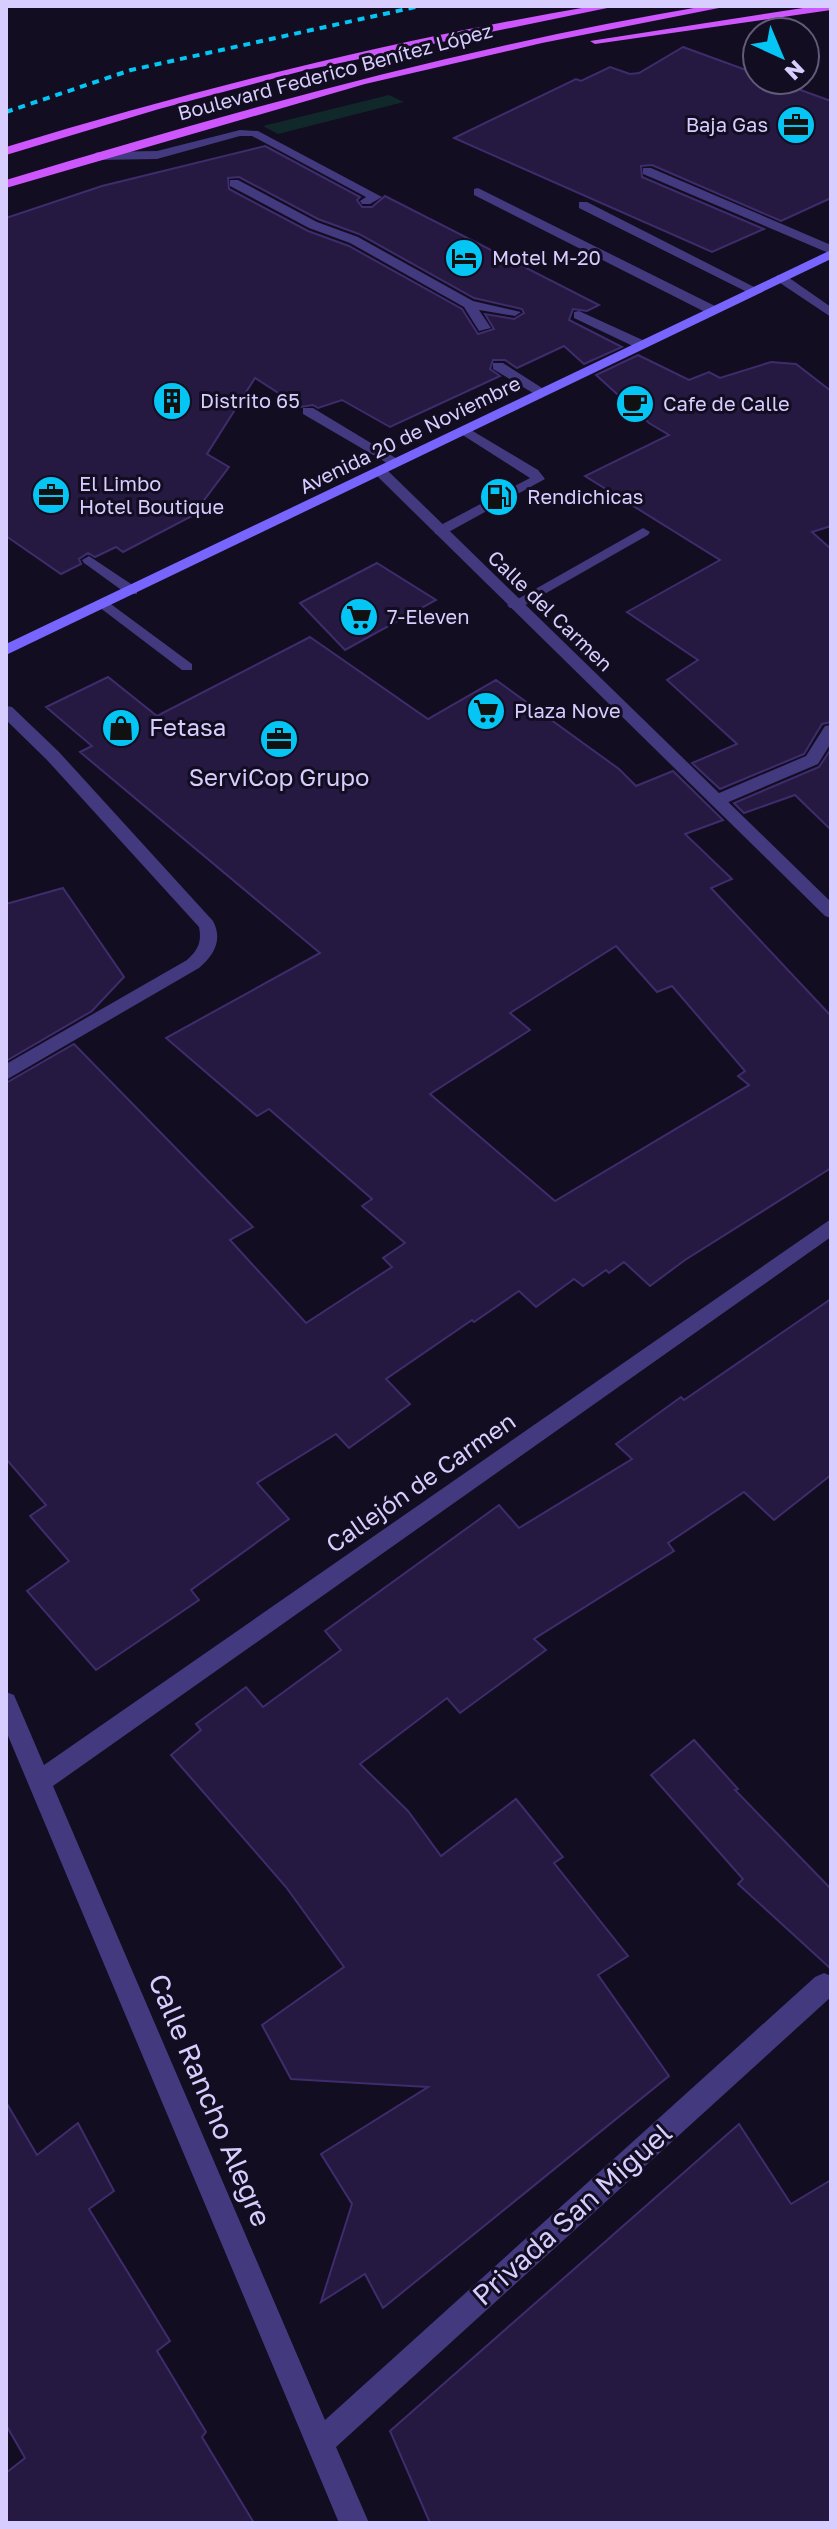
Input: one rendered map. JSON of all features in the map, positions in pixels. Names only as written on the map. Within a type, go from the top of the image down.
[{"type":"main road","name":"Boulevard Federico Benítez López","points":[[6,151],[182,99],[399,44],[612,6]]},
{"type":"main road","name":"Boulevard Federico Benítez López","points":[[6,184],[255,109],[394,73],[554,35],[724,6]]},
{"type":"main road","points":[[394,73],[550,47],[831,7]]},
{"type":"main road","points":[[399,44],[438,26],[465,20]]},
{"type":"main road","name":"Avenida 20 de Noviembre","points":[[6,650],[466,431],[831,252]]},
{"type":"street","points":[[97,156],[157,155],[240,133],[254,133],[376,197],[366,201]]},
{"type":"street","points":[[647,171],[831,252]]},
{"type":"street","points":[[234,183],[354,240],[469,304],[515,312]]},
{"type":"street","points":[[478,192],[714,311]]},
{"type":"street","points":[[583,205],[756,291]]},
{"type":"street","points":[[781,278],[831,313]]},
{"type":"street","points":[[469,304],[484,328]]},
{"type":"street","points":[[579,315],[642,345]]},
{"type":"street","points":[[498,366],[543,393]]},
{"type":"street","points":[[308,411],[397,463]]},
{"type":"street","points":[[440,531],[538,479],[466,431]]},
{"type":"street","name":"Calle del Carmen","points":[[380,471],[831,912]]},
{"type":"street","points":[[515,605],[643,532]]},
{"type":"street","points":[[89,560],[132,591]]},
{"type":"street","points":[[104,604],[187,667]]},
{"type":"street","points":[[6,711],[53,756],[207,925],[211,938],[206,953],[193,964],[6,1073]]},
{"type":"street","points":[[718,800],[812,760],[831,730]]},
{"type":"street","name":"Callejón de Carmen","points":[[41,1781],[831,1227]]},
{"type":"street","name":"Calle Rancho Alegre","points":[[6,1703],[354,2523]]},
{"type":"street","name":"Privada San Miguel","points":[[320,2443],[824,1986]]},
{"type":"green space","points":[[389,95],[404,102],[278,134],[263,126]]},
{"type":"building","points":[[683,47],[741,68],[741,96],[817,96],[831,101],[831,198],[781,221],[652,165],[641,166],[642,177],[764,229],[712,252],[454,138],[576,79],[581,81],[610,67],[630,74],[639,73]]},
{"type":"building","points":[[265,146],[360,197],[357,200],[362,207],[372,207],[385,196],[599,305],[587,311],[573,309],[569,320],[622,347],[584,364],[564,346],[517,368],[505,360],[493,360],[490,369],[500,376],[390,427],[342,400],[318,408],[313,405],[300,407],[255,378],[207,454],[229,467],[192,516],[123,552],[116,547],[95,557],[88,553],[79,559],[81,564],[61,574],[6,536],[6,218],[102,186]],"holes":[[[239,177],[318,219],[359,234],[474,298],[522,309],[524,313],[514,319],[485,314],[494,329],[478,334],[462,309],[349,246],[308,231],[229,189],[228,178]]]},
{"type":"building","points":[[638,355],[689,380],[709,372],[720,378],[771,362],[796,364],[831,391],[831,526],[812,532],[831,549],[831,722],[822,724],[804,754],[720,789],[692,763],[737,744],[667,680],[698,660],[627,612],[720,560],[585,476],[669,435],[649,423],[596,375]]},
{"type":"building","name":"7-Eleven","points":[[377,563],[436,600],[345,650],[300,603]]},
{"type":"building","points":[[310,637],[428,719],[496,680],[619,769],[636,786],[673,771],[723,820],[685,834],[732,879],[711,888],[831,1016],[831,1168],[685,1260],[650,1286],[624,1262],[583,1286],[574,1279],[536,1307],[519,1291],[474,1322],[472,1320],[386,1379],[410,1404],[349,1448],[336,1434],[257,1483],[289,1519],[191,1590],[199,1600],[96,1670],[27,1591],[69,1561],[30,1516],[46,1505],[6,1459],[6,1083],[74,1044],[253,1227],[230,1240],[306,1323],[392,1267],[383,1258],[405,1243],[362,1206],[372,1199],[269,1109],[257,1116],[166,1038],[320,953],[80,752],[92,746],[46,707],[108,677],[157,716]],"holes":[[[616,946],[657,992],[672,986],[745,1071],[738,1076],[749,1085],[555,1201],[430,1094],[530,1030],[510,1013]]]},
{"type":"building","points":[[831,749],[831,830],[795,795],[744,813],[734,803],[819,767]]},
{"type":"building","points":[[63,888],[124,977],[92,1011],[6,1061],[6,904]]},
{"type":"building","points":[[831,1299],[831,1475],[774,1520],[744,1492],[668,1543],[674,1551],[534,1639],[546,1650],[460,1713],[447,1698],[360,1764],[408,1811],[441,1856],[516,1799],[563,1857],[554,1863],[628,1956],[598,1975],[669,2076],[383,2308],[365,2274],[321,2302],[352,2204],[321,2154],[428,2087],[291,2079],[262,2025],[344,1967],[286,1887],[171,1755],[201,1730],[196,1724],[246,1687],[263,1707],[341,1650],[325,1631],[499,1505],[519,1528],[632,1459],[616,1444],[681,1397],[684,1400]]},
{"type":"building","points":[[694,1740],[738,1789],[735,1790],[831,1889],[831,1969],[738,1884],[743,1879],[651,1775]]},
{"type":"building","points":[[6,2102],[37,2155],[78,2123],[114,2191],[89,2209],[170,2341],[157,2351],[206,2432],[202,2437],[254,2523],[6,2523],[6,2473],[25,2458],[6,2425]]},
{"type":"building","points":[[739,2124],[791,2204],[831,2180],[831,2523],[430,2523],[390,2431]]},
{"type":"railway","points":[[6,112],[131,70],[420,6]]},
{"type":"place","name":"Baja Gas","points":[[796,125]]},
{"type":"place","name":"Motel M-20","points":[[464,258]]},
{"type":"place","name":"Distrito 65","points":[[172,401]]},
{"type":"place","name":"Cafe de Calle","points":[[635,404]]},
{"type":"place","name":"El Limbo Hotel Boutique","points":[[51,495]]},
{"type":"place","name":"Rendichicas","points":[[499,497]]},
{"type":"place","name":"7-Eleven","points":[[359,617]]},
{"type":"place","name":"Plaza Nove","points":[[486,711]]},
{"type":"place","name":"Fetasa","points":[[121,728]]},
{"type":"place","name":"ServiCop Grupo","points":[[279,739]]}]
